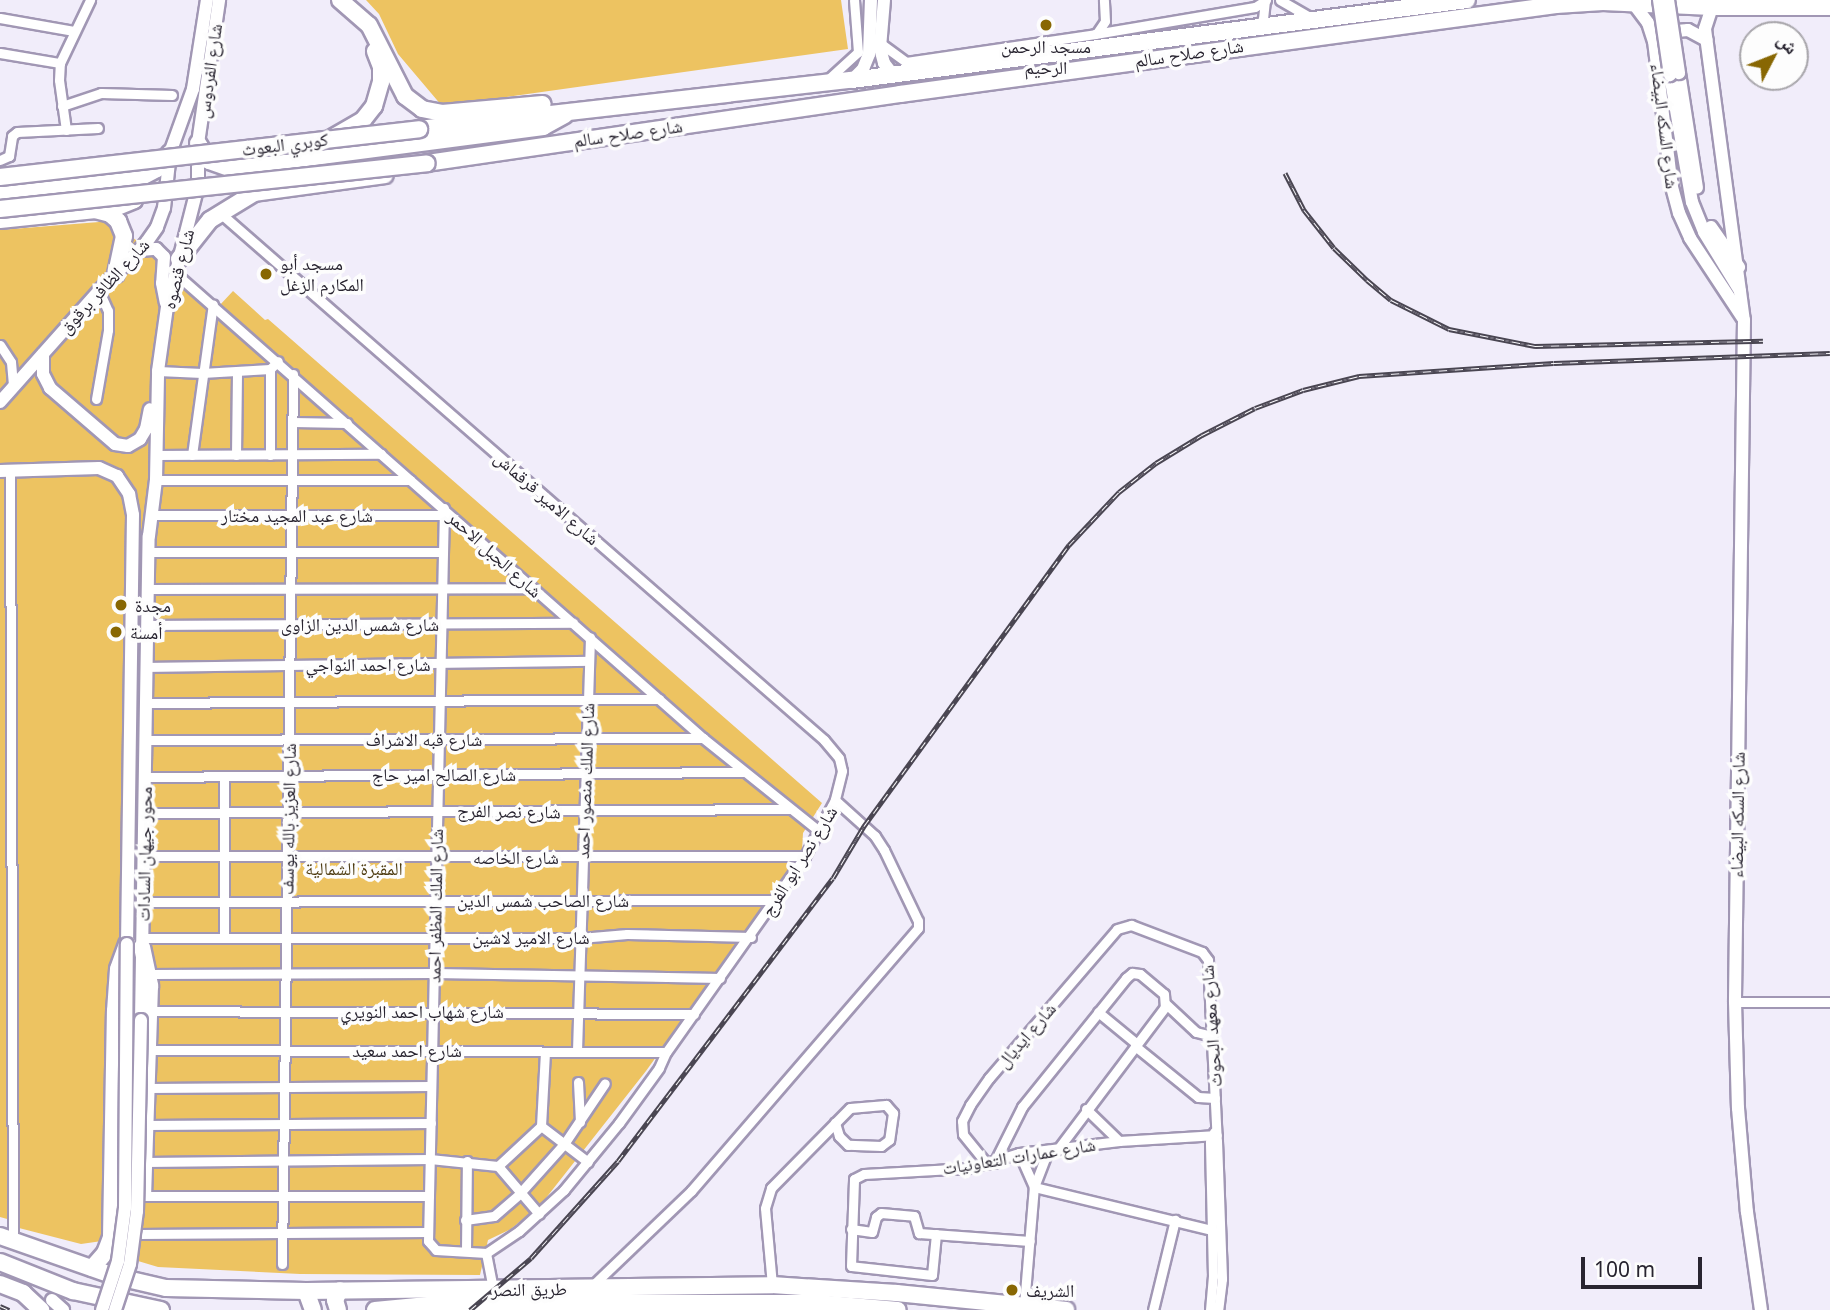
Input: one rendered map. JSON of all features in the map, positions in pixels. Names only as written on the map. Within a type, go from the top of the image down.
[{"type":"highway","points":[[326,0],[360,27],[370,41],[381,67],[380,90],[369,114],[332,138]]},
{"type":"highway","points":[[340,0],[369,25],[401,90],[422,109],[442,113],[543,104],[569,112]]},
{"type":"highway","name":"شارع صلاح سالم","points":[[569,112],[893,75],[1467,0]]},
{"type":"highway","name":"شارع صلاح سالم","points":[[551,144],[1556,5],[1633,3],[1712,7],[1830,7]]},
{"type":"highway","points":[[198,143],[209,161],[229,168],[543,127],[569,112]]},
{"type":"highway","name":"كوبري البعوث","points":[[0,177],[569,112]]},
{"type":"highway","points":[[177,266],[203,227],[219,212],[236,201],[264,190],[507,161],[551,144]]},
{"type":"highway","name":"كوبري البعوث","points":[[0,209],[427,163],[551,144]]},
{"type":"highway","points":[[0,193],[131,180],[151,173],[170,153]]},
{"type":"highway","points":[[229,168],[226,186],[236,201]]},
{"type":"highway","points":[[0,220],[105,212],[134,201],[138,191],[131,180]]},
{"type":"highway","points":[[105,212],[118,221],[124,236],[116,274]]},
{"type":"highway","points":[[137,943],[149,974],[147,1125],[135,1265],[143,1283]]},
{"type":"highway","points":[[92,1268],[102,1259],[110,1243],[117,974],[137,943]]},
{"type":"highway","name":"طريق النصر","points":[[6,1239],[143,1283],[216,1290],[340,1290],[492,1301],[816,1303],[898,1310]]},
{"type":"highway","points":[[110,1243],[120,1254],[138,1242]]},
{"type":"highway","points":[[0,1262],[73,1291],[150,1309]]},
{"type":"highway","points":[[0,1284],[47,1305]]},
{"type":"highway","name":"طريق النصر","points":[[375,1310],[454,1306],[590,1288],[772,1286],[885,1292],[1066,1310]]},
{"type":"highway","points":[[338,1310],[335,1300],[340,1290]]},
{"type":"highway","points":[[306,1291],[313,1310]]},
{"type":"main road","name":"شارع الفردوس","points":[[170,153],[190,102],[206,0]]},
{"type":"main road","name":"شارع الفردوس","points":[[198,143],[219,0]]},
{"type":"main road","points":[[852,80],[863,69],[869,54],[871,0]]},
{"type":"main road","points":[[884,0],[880,43],[884,63],[893,75]]},
{"type":"main road","points":[[1659,0],[1698,193],[1715,234],[1739,268]]},
{"type":"main road","points":[[1668,0],[1692,202],[1704,232],[1742,294]]},
{"type":"main road","name":"شارع السكه البيضاء","points":[[1633,3],[1644,16],[1654,38],[1672,187],[1679,213],[1690,238],[1744,320]]},
{"type":"main road","name":"شارع السكه البيضاء","points":[[1712,7],[1706,23],[1707,40],[1744,320],[1735,1002],[1740,1134],[1760,1310]]},
{"type":"main road","points":[[1654,38],[1681,29],[1707,40]]},
{"type":"main road","name":"شارع قنصوه","points":[[156,395],[167,307],[198,185],[198,143]]},
{"type":"main road","name":"شارع الظافر برقوق","points":[[0,402],[152,235],[164,208],[170,153]]},
{"type":"main road","points":[[140,250],[156,249],[164,257],[162,283],[167,307]]},
{"type":"main road","points":[[43,354],[43,374],[50,388],[115,444],[128,446],[140,439],[156,395]]},
{"type":"main road","name":"محور جيهان السادات","points":[[102,1310],[118,1261],[125,1208],[137,943],[143,902],[148,552],[156,480],[156,395]]},
{"type":"main road","name":"محور جيهان السادات","points":[[3,470],[87,467],[106,469],[126,487],[133,516],[137,1211],[130,1264],[115,1310]]},
{"type":"main road","points":[[47,1305],[62,1310]]},
{"type":"street","points":[[66,130],[60,63],[90,0]]},
{"type":"street","points":[[824,83],[858,52],[854,0]]},
{"type":"street","points":[[1095,34],[1103,26],[1106,15],[1104,0]]},
{"type":"street","points":[[880,43],[906,61],[1095,34],[1255,7],[1266,0]]},
{"type":"street","points":[[1257,28],[1264,19],[1266,0]]},
{"type":"street","points":[[1280,0],[1312,19]]},
{"type":"street","points":[[1106,15],[1114,23],[1129,27]]},
{"type":"street","points":[[0,18],[74,31]]},
{"type":"street","points":[[0,53],[60,63]]},
{"type":"street","points":[[62,106],[109,93],[172,95]]},
{"type":"street","points":[[0,160],[11,153],[14,133],[98,128]]},
{"type":"street","name":"شارع الامير قرقماش","points":[[219,212],[824,740],[839,758],[842,771],[835,800]]},
{"type":"street","name":"شارع الجبل الاحمر","points":[[177,266],[213,304],[444,512],[703,738],[819,831]]},
{"type":"street","points":[[96,399],[108,330],[108,311],[99,291]]},
{"type":"street","points":[[192,455],[213,304]]},
{"type":"street","points":[[0,345],[11,362],[13,387]]},
{"type":"street","points":[[270,454],[270,369],[278,360]]},
{"type":"street","points":[[158,371],[202,373],[270,369]]},
{"type":"street","points":[[236,456],[237,371]]},
{"type":"street","name":"شارع العزيز بالله يوسف","points":[[282,1264],[293,374]]},
{"type":"street","points":[[293,422],[347,423]]},
{"type":"street","points":[[156,454],[381,454]]},
{"type":"street","points":[[3,470],[6,1239]]},
{"type":"street","points":[[156,480],[411,480]]},
{"type":"street","name":"شارع عبد المجيد مختار","points":[[151,515],[444,512]]},
{"type":"street","name":"شارع الملك المظفر احمد","points":[[428,1232],[444,512]]},
{"type":"street","points":[[148,552],[443,552]]},
{"type":"street","points":[[148,589],[533,588]]},
{"type":"street","name":"شارع شمس الدين الزاوى","points":[[147,625],[573,623]]},
{"type":"street","name":"شارع الملك منصور احمد","points":[[577,1051],[590,637]]},
{"type":"street","name":"شارع احمد النواجي","points":[[147,667],[589,661]]},
{"type":"street","points":[[146,703],[659,699]]},
{"type":"street","name":"شارع قبه الاشراف","points":[[146,740],[703,738]]},
{"type":"street","name":"شارع الصالح امير حاج","points":[[145,777],[744,772]]},
{"type":"street","points":[[224,776],[224,938]]},
{"type":"street","name":"شارع نصر ابو الفرج","points":[[486,1253],[507,1241],[538,1214],[588,1162],[659,1068],[666,1052],[751,937],[805,856],[835,800],[875,836],[918,921],[918,928],[691,1191],[590,1288]]},
{"type":"street","name":"شارع نصر الفرج","points":[[144,813],[790,809]]},
{"type":"street","name":"شارع الخاصه","points":[[144,856],[805,856]]},
{"type":"street","name":"شارع الصاحب شمس الدين","points":[[143,902],[776,900]]},
{"type":"street","name":"شارع ايديال","points":[[991,1163],[966,1140],[961,1127],[976,1096],[1117,929],[1125,925],[1136,926]]},
{"type":"street","name":"شارع معهد البحوث","points":[[1136,926],[1206,956],[1215,1098],[1213,1286],[1210,1310]]},
{"type":"street","name":"شارع الامير لاشين","points":[[137,943],[286,937],[580,938],[619,934],[751,937]]},
{"type":"street","points":[[149,974],[434,973],[720,978]]},
{"type":"street","points":[[991,1163],[1018,1113],[1098,1012],[1132,974],[1140,974],[1164,994],[1166,1004],[1200,1035],[1212,1036]]},
{"type":"street","points":[[1735,1002],[1830,1002]]},
{"type":"street","points":[[1024,1305],[1034,1187],[1053,1150],[1166,1004]]},
{"type":"street","name":"شارع شهاب احمد النويري","points":[[149,1011],[433,1010],[694,1014]]},
{"type":"street","points":[[1098,1012],[1198,1097],[1215,1098]]},
{"type":"street","name":"شارع احمد سعيد","points":[[149,1050],[666,1052]]},
{"type":"street","points":[[498,1166],[541,1126],[545,1052]]},
{"type":"street","points":[[578,1082],[580,1123]]},
{"type":"street","points":[[465,1220],[494,1216],[520,1193],[564,1144],[605,1083]]},
{"type":"street","points":[[148,1088],[432,1086]]},
{"type":"street","points":[[772,1286],[765,1208],[767,1194],[835,1123],[855,1106],[886,1105],[893,1113],[889,1140],[881,1146],[848,1144],[839,1136],[835,1123]]},
{"type":"street","points":[[1086,1109],[1119,1141]]},
{"type":"street","points":[[147,1125],[431,1123]]},
{"type":"street","points":[[541,1126],[588,1162]]},
{"type":"street","name":"شارع معهد البحوث","points":[[1215,1134],[1222,1279],[1218,1310]]},
{"type":"street","name":"شارع عمارات التعاونيات","points":[[851,1229],[852,1185],[858,1175],[991,1163],[1019,1153],[1119,1141],[1215,1134]]},
{"type":"street","points":[[1019,1153],[1034,1187]]},
{"type":"street","points":[[145,1161],[467,1161],[498,1166],[538,1214]]},
{"type":"street","points":[[466,1251],[467,1161]]},
{"type":"street","points":[[1034,1187],[1212,1230]]},
{"type":"street","points":[[142,1196],[429,1196]]},
{"type":"street","points":[[936,1234],[933,1272],[927,1275],[851,1266],[851,1229],[874,1231],[876,1217],[881,1213],[914,1216],[918,1233],[936,1234],[1030,1241]]},
{"type":"street","points":[[1153,1310],[1175,1220]]},
{"type":"street","points":[[138,1242],[282,1234],[428,1232],[429,1244],[433,1249],[486,1253],[492,1301]]},
{"type":"green space","points":[[366,0],[841,0],[848,49],[442,106],[398,54],[379,14]]},
{"type":"green space","name":"المقبرة الشمالية","points":[[124,220],[131,227],[132,237],[219,306],[233,291],[265,320],[268,319],[822,803],[803,833],[802,851],[790,871],[646,1071],[542,1203],[511,1229],[488,1240],[480,1275],[300,1274],[158,1267],[138,1261],[135,1255],[102,1241],[81,1244],[19,1228],[18,1222],[0,1217],[0,230]]},
{"type":"railway","points":[[1285,173],[1304,210],[1334,248],[1367,280],[1391,300],[1449,329],[1535,346],[1763,341]]},
{"type":"railway","points":[[470,1310],[531,1258],[618,1161],[833,878],[864,826],[1069,545],[1119,492],[1156,463],[1202,435],[1255,408],[1303,390],[1359,376],[1554,363],[1830,353]]},
{"type":"railway","points":[[0,1306],[9,1310]]},
{"type":"place","name":"مسجد الرحمن الرحيم","points":[[1046,25]]},
{"type":"place","name":"مسجد أبو المكارم الزغل","points":[[266,274]]},
{"type":"place","name":"مجدة","points":[[121,605]]},
{"type":"place","name":"أمسة","points":[[116,632]]},
{"type":"place","name":"الشريف","points":[[1012,1290]]}]
